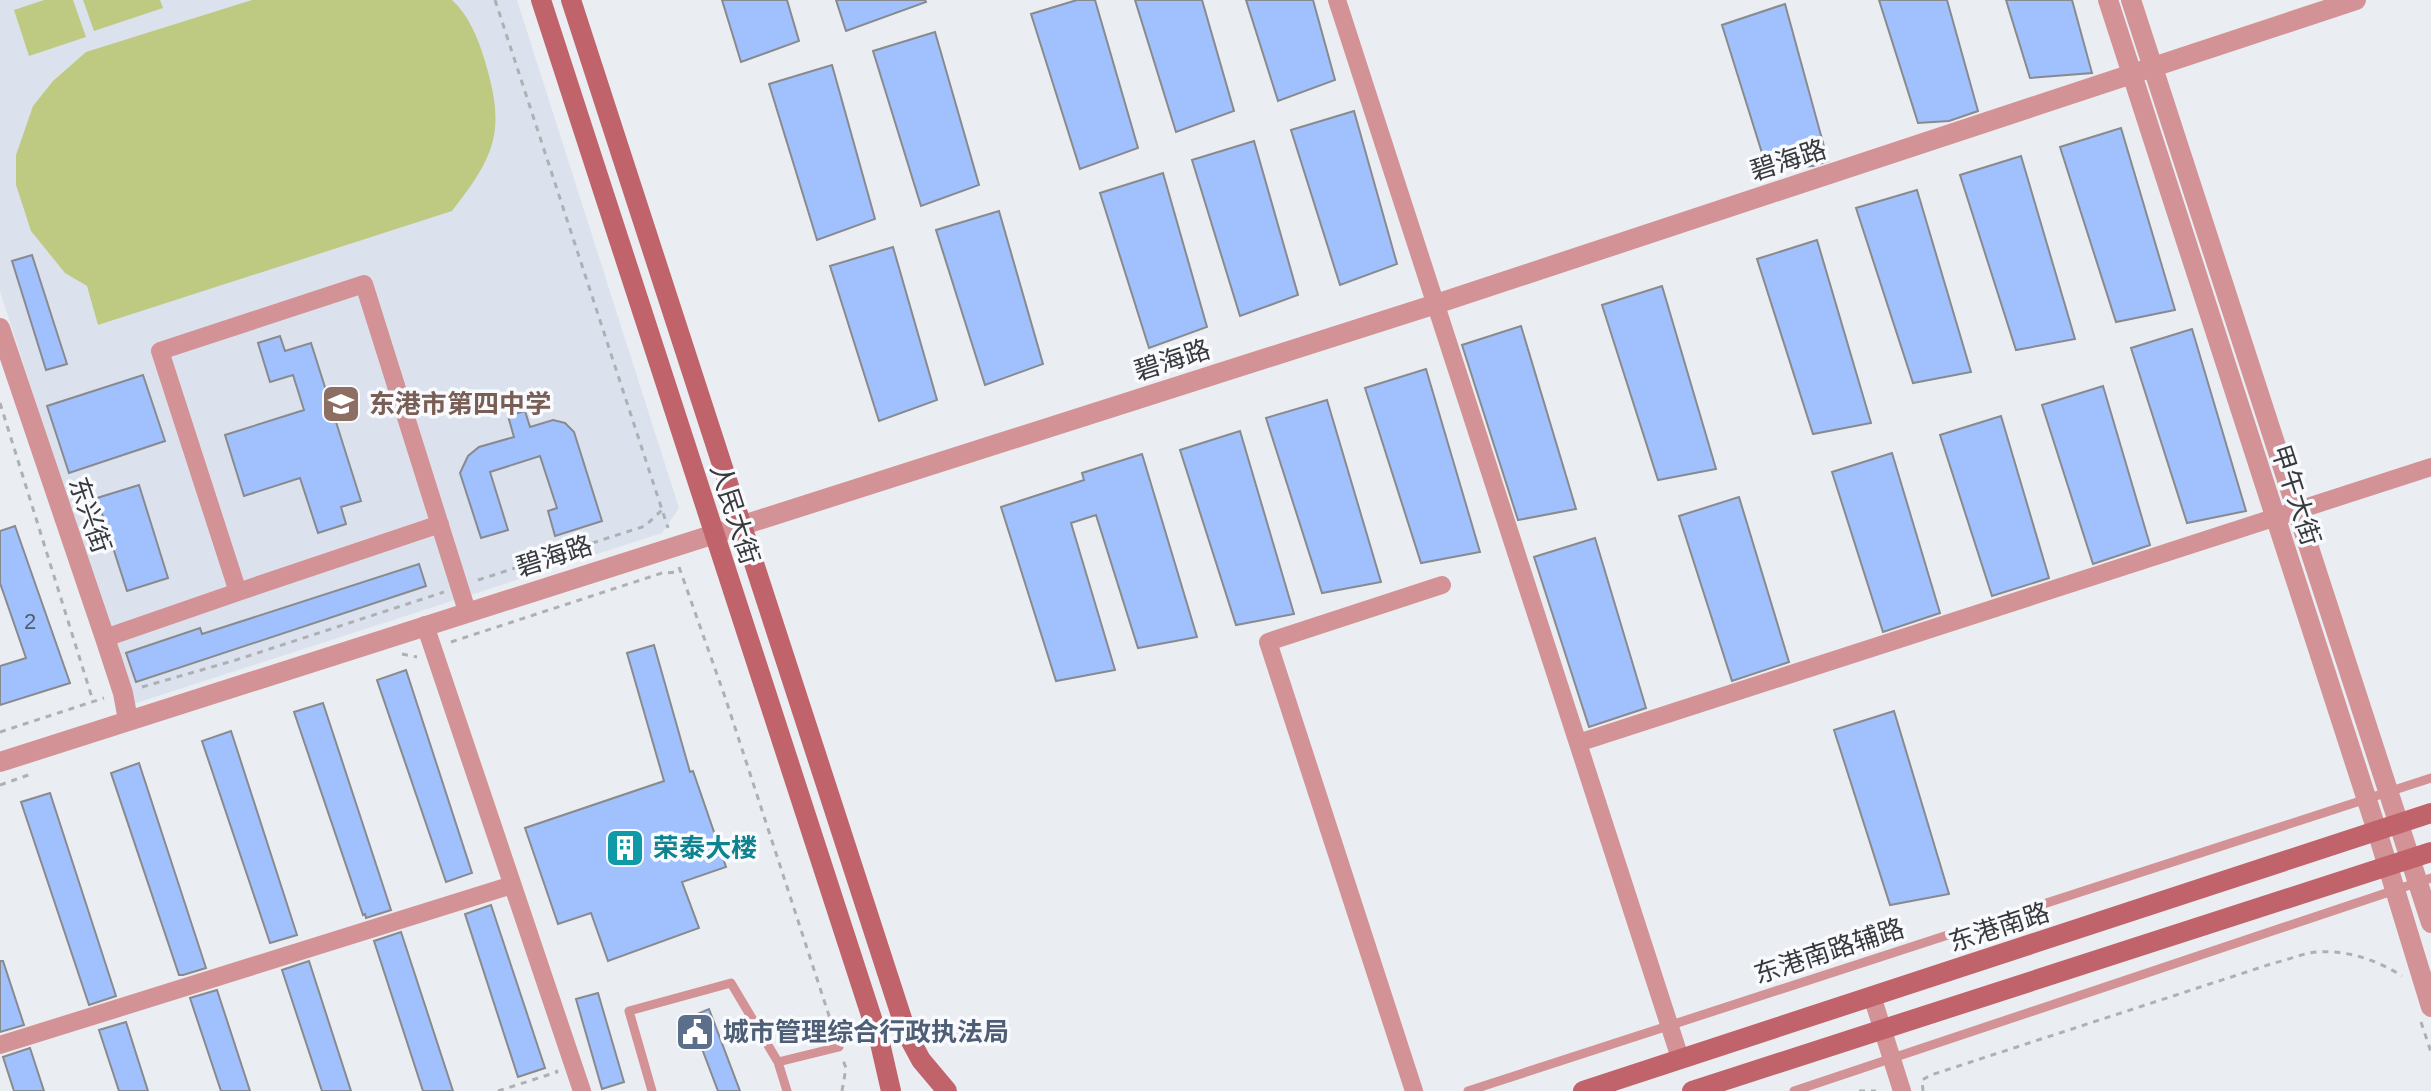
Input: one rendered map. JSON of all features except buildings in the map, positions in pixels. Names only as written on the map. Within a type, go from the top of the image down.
[{"type":"main road","name":"人民大街","points":[[541,0],[880,1043],[891,1091]]},
{"type":"main road","name":"人民大街","points":[[571,0],[907,1034],[921,1060],[947,1091]]},
{"type":"main road","name":"东港南路","points":[[1583,1091],[2431,813]]},
{"type":"main road","points":[[1692,1091],[2431,852]]},
{"type":"street","points":[[1337,0],[1680,1058]]},
{"type":"street","name":"甲午大街","points":[[2108,0],[2367,799],[2426,1015]]},
{"type":"street","name":"甲午大街","points":[[2131,0],[2398,824],[2411,859],[2424,880],[2431,923]]},
{"type":"street","name":"碧海路","points":[[0,762],[1436,304],[2356,0]]},
{"type":"street","points":[[238,592],[160,351],[364,284],[467,611]]},
{"type":"street","name":"东兴街","points":[[0,328],[123,693],[128,720]]},
{"type":"street","points":[[1578,743],[2431,467]]},
{"type":"street","points":[[105,638],[440,524]]},
{"type":"street","points":[[1414,1091],[1268,642],[1442,585]]},
{"type":"street","points":[[425,625],[582,1091]]},
{"type":"street","points":[[0,1045],[512,885]]},
{"type":"street","points":[[1872,996],[1902,1091]]},
{"type":"lane","name":"东港南路辅路","points":[[1468,1091],[2431,778]]},
{"type":"lane","points":[[1794,1091],[2424,880]]},
{"type":"lane","points":[[652,1091],[629,1011],[731,983],[778,1062],[787,1091]]},
{"type":"lane","points":[[778,1062],[839,1047]]},
{"type":"path","points":[[0,403],[93,701]]},
{"type":"path","points":[[0,732],[93,701],[236,660],[645,526],[663,509]]},
{"type":"path","points":[[402,654],[417,656],[433,648],[662,573],[680,572]]},
{"type":"path","points":[[0,785],[45,769]]},
{"type":"path","points":[[1923,1091],[1922,1080],[1931,1075],[2274,963],[2317,952],[2354,954],[2383,964],[2406,979]]},
{"type":"path","points":[[2426,1015],[2431,1052]]},
{"type":"path","points":[[498,1091],[557,1072],[552,1057]]},
{"type":"path","points":[[1859,1091],[1876,1091]]},
{"type":"shaded area","name":"东港市第四中学","points":[[0,0],[517,0],[679,508],[662,533],[133,704],[0,291]]},
{"type":"green space","points":[[44,0],[73,0],[86,37],[29,56],[14,10]]},
{"type":"green space","points":[[83,0],[160,0],[163,8],[94,31]]},
{"type":"green space","points":[[252,0],[452,0],[468,19],[482,50],[491,83],[495,123],[488,156],[452,211],[98,325],[87,286],[65,273],[31,231],[16,185],[16,155],[33,106],[53,81],[86,52]]},
{"type":"place","name":"东港市第四中学","points":[[341,404]]},
{"type":"place","name":"荣泰大楼","points":[[625,848]]},
{"type":"place","name":"城市管理综合行政执法局","points":[[695,1032]]}]
